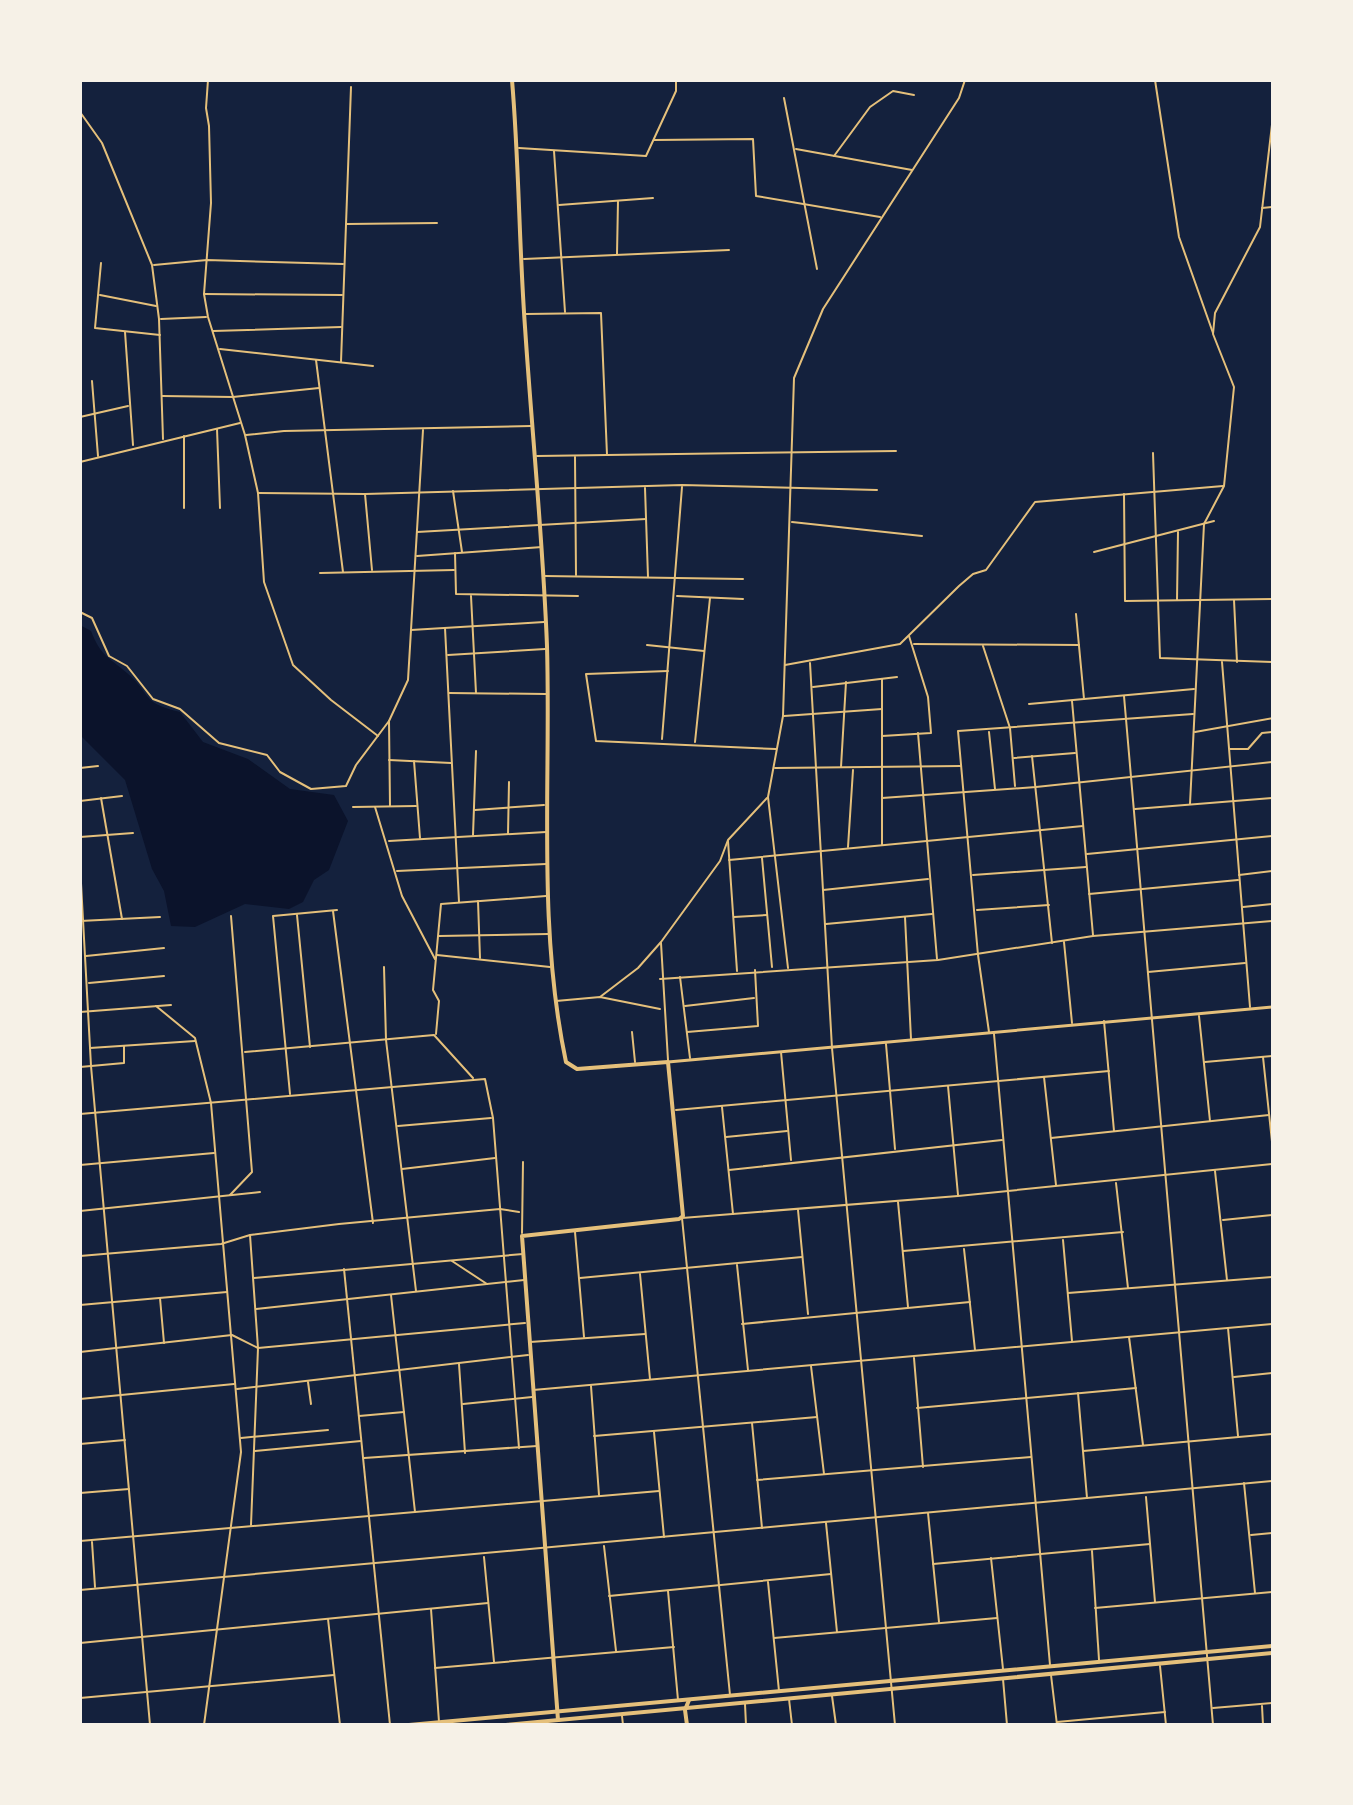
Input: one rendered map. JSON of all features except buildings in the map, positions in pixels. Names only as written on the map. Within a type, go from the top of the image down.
[{"type":"main road","points":[[512,80],[519,148],[524,314],[545,596],[547,896],[555,1001],[566,1062],[577,1069],[668,1062],[682,1218],[522,1236],[558,1722]]},
{"type":"main road","points":[[409,1725],[1273,1646]]},
{"type":"main road","points":[[506,1725],[1273,1653]]},
{"type":"main road","points":[[687,1725],[685,1710],[689,1700]]},
{"type":"street","points":[[208,80],[206,108],[211,203],[204,294],[208,317],[245,435],[258,493],[264,582],[293,665],[378,736]]},
{"type":"street","points":[[519,148],[646,156],[676,91],[676,80]]},
{"type":"street","points":[[788,968],[768,797],[783,716],[793,488],[794,378],[823,309],[959,98],[965,80]]},
{"type":"street","points":[[1155,80],[1179,237],[1234,387],[1224,486],[1204,524],[1190,804]]},
{"type":"street","points":[[341,362],[351,87]]},
{"type":"street","points":[[834,156],[870,107],[893,91],[914,95]]},
{"type":"street","points":[[784,98],[817,269]]},
{"type":"street","points":[[80,112],[102,143],[152,265],[159,319],[163,439]]},
{"type":"street","points":[[1213,334],[1215,313],[1260,227],[1273,116]]},
{"type":"street","points":[[654,140],[753,139],[756,196],[881,217]]},
{"type":"street","points":[[795,149],[912,170]]},
{"type":"street","points":[[554,150],[566,313]]},
{"type":"street","points":[[558,205],[653,198]]},
{"type":"street","points":[[617,255],[618,200]]},
{"type":"street","points":[[1260,208],[1273,207]]},
{"type":"street","points":[[346,224],[437,223]]},
{"type":"street","points":[[523,260],[729,250]]},
{"type":"street","points":[[152,265],[207,260],[344,264]]},
{"type":"street","points":[[101,263],[95,328],[160,335]]},
{"type":"street","points":[[204,294],[343,295]]},
{"type":"street","points":[[98,295],[158,306]]},
{"type":"street","points":[[524,314],[601,313],[607,455]]},
{"type":"street","points":[[159,319],[208,317]]},
{"type":"street","points":[[213,331],[342,327]]},
{"type":"street","points":[[125,331],[133,447]]},
{"type":"street","points":[[219,349],[373,366]]},
{"type":"street","points":[[316,360],[343,572]]},
{"type":"street","points":[[92,381],[98,457]]},
{"type":"street","points":[[162,396],[233,397],[320,388]]},
{"type":"street","points":[[80,417],[129,406]]},
{"type":"street","points":[[80,462],[241,422]]},
{"type":"street","points":[[245,435],[532,426]]},
{"type":"street","points":[[217,428],[220,508]]},
{"type":"street","points":[[80,612],[92,618],[109,656],[127,666],[153,699],[180,709],[219,743],[267,755],[280,772],[311,789],[346,786],[389,721],[408,680],[423,430]]},
{"type":"street","points":[[184,435],[184,508]]},
{"type":"street","points":[[535,456],[896,451]]},
{"type":"street","points":[[1153,453],[1160,658],[1273,662]]},
{"type":"street","points":[[575,456],[576,576]]},
{"type":"street","points":[[258,493],[365,494],[682,485],[877,490]]},
{"type":"street","points":[[662,741],[682,485]]},
{"type":"street","points":[[645,486],[648,577]]},
{"type":"street","points":[[783,665],[810,663],[861,649],[888,649],[909,635],[966,580],[986,570],[1035,502],[1224,486]]},
{"type":"street","points":[[453,491],[462,553]]},
{"type":"street","points":[[365,494],[372,572]]},
{"type":"street","points":[[1124,494],[1125,601],[1273,599]]},
{"type":"street","points":[[417,532],[646,519]]},
{"type":"street","points":[[1094,552],[1214,521]]},
{"type":"street","points":[[791,522],[922,536]]},
{"type":"street","points":[[1177,600],[1178,530]]},
{"type":"street","points":[[416,556],[542,547]]},
{"type":"street","points":[[455,553],[456,594],[578,596]]},
{"type":"street","points":[[320,573],[455,570]]},
{"type":"street","points":[[543,576],[743,579]]},
{"type":"street","points":[[471,595],[476,693]]},
{"type":"street","points":[[674,596],[743,599]]},
{"type":"street","points":[[695,744],[710,598]]},
{"type":"street","points":[[1234,599],[1237,663]]},
{"type":"street","points":[[1076,614],[1084,700]]},
{"type":"street","points":[[411,630],[546,622]]},
{"type":"street","points":[[445,628],[459,902]]},
{"type":"street","points":[[882,736],[931,733],[928,697],[909,635]]},
{"type":"street","points":[[914,644],[1079,645]]},
{"type":"street","points":[[982,644],[1010,728],[1016,789]]},
{"type":"street","points":[[647,645],[704,651]]},
{"type":"street","points":[[446,655],[547,648]]},
{"type":"street","points":[[1222,662],[1250,1008]]},
{"type":"street","points":[[810,663],[832,1048],[895,1725]]},
{"type":"street","points":[[668,671],[586,674],[596,741],[662,741],[777,749]]},
{"type":"street","points":[[811,687],[897,677]]},
{"type":"street","points":[[882,679],[882,845]]},
{"type":"street","points":[[841,768],[846,682]]},
{"type":"street","points":[[1029,704],[1195,689]]},
{"type":"street","points":[[448,693],[547,694]]},
{"type":"street","points":[[1124,696],[1213,1725]]},
{"type":"street","points":[[1072,701],[1093,936]]},
{"type":"street","points":[[783,716],[882,709]]},
{"type":"street","points":[[1050,1666],[1004,1140],[998,1080],[978,955],[958,731],[1194,714]]},
{"type":"street","points":[[1194,733],[1273,718]]},
{"type":"street","points":[[389,721],[390,806]]},
{"type":"street","points":[[1258,721],[1262,733]]},
{"type":"street","points":[[988,729],[995,790]]},
{"type":"street","points":[[1229,749],[1248,749],[1262,733],[1273,732]]},
{"type":"street","points":[[918,733],[938,960]]},
{"type":"street","points":[[473,837],[476,751]]},
{"type":"street","points":[[1012,758],[1077,753]]},
{"type":"street","points":[[1032,756],[1052,945]]},
{"type":"street","points":[[388,760],[452,763]]},
{"type":"street","points":[[414,761],[420,839]]},
{"type":"street","points":[[882,798],[1016,789],[1273,762]]},
{"type":"street","points":[[80,768],[98,766]]},
{"type":"street","points":[[774,768],[961,766]]},
{"type":"street","points":[[848,848],[853,768]]},
{"type":"street","points":[[508,835],[509,782]]},
{"type":"street","points":[[80,801],[122,796]]},
{"type":"street","points":[[600,997],[638,968],[661,942],[720,861],[728,840],[768,797]]},
{"type":"street","points":[[101,798],[122,919]]},
{"type":"street","points":[[1134,809],[1273,798]]},
{"type":"street","points":[[474,810],[547,805]]},
{"type":"street","points":[[353,807],[417,806]]},
{"type":"street","points":[[375,807],[402,896],[435,957]]},
{"type":"street","points":[[729,860],[1083,826]]},
{"type":"street","points":[[387,841],[547,832]]},
{"type":"street","points":[[80,837],[133,833]]},
{"type":"street","points":[[1086,854],[1273,836]]},
{"type":"street","points":[[728,840],[737,972]]},
{"type":"street","points":[[762,857],[772,969]]},
{"type":"street","points":[[396,871],[547,864]]},
{"type":"street","points":[[80,865],[91,1066],[150,1725]]},
{"type":"street","points":[[972,875],[1087,867]]},
{"type":"street","points":[[1239,875],[1273,871]]},
{"type":"street","points":[[822,890],[930,879]]},
{"type":"street","points":[[1089,894],[1240,880]]},
{"type":"street","points":[[474,1080],[435,1035],[439,1001],[433,990],[441,904],[547,896]]},
{"type":"street","points":[[478,901],[480,959]]},
{"type":"street","points":[[1242,907],[1273,904]]},
{"type":"street","points":[[976,910],[1049,905]]},
{"type":"street","points":[[290,1095],[273,916],[335,910],[373,1223]]},
{"type":"street","points":[[297,914],[310,1047]]},
{"type":"street","points":[[825,924],[933,914]]},
{"type":"street","points":[[733,917],[767,915]]},
{"type":"street","points":[[230,1195],[252,1172],[231,916]]},
{"type":"street","points":[[82,921],[160,917]]},
{"type":"street","points":[[905,917],[911,1041]]},
{"type":"street","points":[[660,979],[755,970],[938,960],[1052,945],[1093,936],[1273,921]]},
{"type":"street","points":[[437,936],[548,934]]},
{"type":"street","points":[[1064,941],[1072,1024]]},
{"type":"street","points":[[661,942],[660,979],[668,1062],[1273,1007]]},
{"type":"street","points":[[86,956],[164,948]]},
{"type":"street","points":[[435,957],[551,967]]},
{"type":"street","points":[[1148,972],[1246,963]]},
{"type":"street","points":[[384,967],[386,1040],[416,1291]]},
{"type":"street","points":[[687,1032],[758,1026],[755,970]]},
{"type":"street","points":[[88,983],[164,976]]},
{"type":"street","points":[[680,977],[690,1060]]},
{"type":"street","points":[[555,1001],[600,997],[663,1009]]},
{"type":"street","points":[[684,1006],[755,997]]},
{"type":"street","points":[[80,1012],[171,1005]]},
{"type":"street","points":[[156,1006],[196,1041],[211,1103],[240,1438],[234,1527],[204,1725]]},
{"type":"street","points":[[1199,1013],[1210,1122]]},
{"type":"street","points":[[1104,1021],[1114,1132]]},
{"type":"street","points":[[632,1032],[635,1063]]},
{"type":"street","points":[[243,1052],[435,1035]]},
{"type":"street","points":[[90,1048],[196,1041]]},
{"type":"street","points":[[885,1043],[895,1151]]},
{"type":"street","points":[[80,1067],[124,1063],[124,1046]]},
{"type":"street","points":[[781,1052],[791,1162]]},
{"type":"street","points":[[1204,1063],[1273,1056]]},
{"type":"street","points":[[1263,1057],[1273,1151]]},
{"type":"street","points":[[673,1111],[1109,1071]]},
{"type":"street","points":[[1044,1077],[1056,1186]]},
{"type":"street","points":[[80,1114],[485,1079],[493,1118],[519,1448]]},
{"type":"street","points":[[948,1085],[958,1196]]},
{"type":"street","points":[[722,1106],[733,1214]]},
{"type":"street","points":[[1051,1138],[1269,1115]]},
{"type":"street","points":[[397,1127],[493,1118]]},
{"type":"street","points":[[725,1137],[788,1131]]},
{"type":"street","points":[[729,1170],[1004,1140]]},
{"type":"street","points":[[80,1165],[216,1153]]},
{"type":"street","points":[[401,1169],[495,1158]]},
{"type":"street","points":[[522,1236],[519,1212],[523,1162]]},
{"type":"street","points":[[730,1696],[701,1375],[682,1218],[958,1196],[1273,1164]]},
{"type":"street","points":[[1215,1171],[1227,1281]]},
{"type":"street","points":[[1116,1181],[1128,1289]]},
{"type":"street","points":[[80,1211],[260,1192]]},
{"type":"street","points":[[898,1201],[908,1308]]},
{"type":"street","points":[[80,1256],[221,1244],[250,1235],[500,1209],[519,1212]]},
{"type":"street","points":[[798,1210],[808,1315]]},
{"type":"street","points":[[1221,1221],[1273,1215]]},
{"type":"street","points":[[575,1229],[584,1338]]},
{"type":"street","points":[[903,1251],[1123,1232]]},
{"type":"street","points":[[250,1235],[258,1348],[251,1526]]},
{"type":"street","points":[[1063,1238],[1072,1342]]},
{"type":"street","points":[[964,1247],[975,1351]]},
{"type":"street","points":[[253,1278],[524,1254]]},
{"type":"street","points":[[580,1278],[802,1257]]},
{"type":"street","points":[[451,1261],[487,1284]]},
{"type":"street","points":[[737,1264],[748,1371]]},
{"type":"street","points":[[344,1269],[390,1725]]},
{"type":"street","points":[[640,1273],[650,1380]]},
{"type":"street","points":[[1068,1293],[1273,1277]]},
{"type":"street","points":[[255,1309],[525,1280]]},
{"type":"street","points":[[80,1305],[228,1292]]},
{"type":"street","points":[[391,1294],[415,1512]]},
{"type":"street","points":[[160,1298],[165,1344]]},
{"type":"street","points":[[742,1324],[808,1315],[970,1302]]},
{"type":"street","points":[[80,1352],[232,1335],[258,1348],[527,1323]]},
{"type":"street","points":[[533,1390],[1273,1324]]},
{"type":"street","points":[[1228,1328],[1239,1437]]},
{"type":"street","points":[[529,1342],[645,1334]]},
{"type":"street","points":[[1129,1337],[1143,1446]]},
{"type":"street","points":[[235,1389],[530,1355]]},
{"type":"street","points":[[914,1356],[923,1468]]},
{"type":"street","points":[[459,1363],[465,1453]]},
{"type":"street","points":[[811,1366],[824,1475]]},
{"type":"street","points":[[1233,1377],[1273,1373]]},
{"type":"street","points":[[308,1380],[311,1404]]},
{"type":"street","points":[[80,1399],[235,1384]]},
{"type":"street","points":[[591,1386],[600,1497]]},
{"type":"street","points":[[917,1408],[1027,1395],[1136,1388]]},
{"type":"street","points":[[1078,1392],[1087,1500]]},
{"type":"street","points":[[461,1405],[533,1397]]},
{"type":"street","points":[[359,1416],[405,1412]]},
{"type":"street","points":[[594,1436],[817,1417]]},
{"type":"street","points":[[752,1422],[762,1529]]},
{"type":"street","points":[[240,1438],[328,1430]]},
{"type":"street","points":[[654,1431],[664,1539]]},
{"type":"street","points":[[1083,1451],[1273,1434]]},
{"type":"street","points":[[80,1444],[126,1440]]},
{"type":"street","points":[[254,1452],[361,1441]]},
{"type":"street","points":[[363,1458],[537,1446]]},
{"type":"street","points":[[757,1480],[1033,1457]]},
{"type":"street","points":[[80,1590],[1273,1481]]},
{"type":"street","points":[[1244,1483],[1255,1594]]},
{"type":"street","points":[[80,1493],[130,1489]]},
{"type":"street","points":[[80,1541],[659,1491]]},
{"type":"street","points":[[1145,1495],[1155,1603]]},
{"type":"street","points":[[928,1512],[939,1623]]},
{"type":"street","points":[[826,1521],[837,1632]]},
{"type":"street","points":[[1250,1535],[1273,1533]]},
{"type":"street","points":[[92,1539],[95,1588]]},
{"type":"street","points":[[604,1544],[616,1652]]},
{"type":"street","points":[[933,1564],[1150,1544]]},
{"type":"street","points":[[1092,1549],[1100,1661]]},
{"type":"street","points":[[483,1555],[494,1663]]},
{"type":"street","points":[[991,1558],[1003,1671]]},
{"type":"street","points":[[609,1596],[831,1574]]},
{"type":"street","points":[[768,1579],[779,1692]]},
{"type":"street","points":[[667,1590],[678,1702]]},
{"type":"street","points":[[1095,1608],[1273,1592]]},
{"type":"street","points":[[80,1643],[488,1603]]},
{"type":"street","points":[[431,1609],[439,1723]]},
{"type":"street","points":[[328,1618],[340,1725]]},
{"type":"street","points":[[774,1638],[997,1618]]},
{"type":"street","points":[[435,1668],[674,1647]]},
{"type":"street","points":[[1160,1664],[1166,1725]]},
{"type":"street","points":[[80,1698],[334,1675]]},
{"type":"street","points":[[1051,1675],[1057,1724],[1165,1712]]},
{"type":"street","points":[[1003,1679],[1005,1725]]},
{"type":"street","points":[[832,1696],[836,1725]]},
{"type":"street","points":[[789,1699],[792,1725]]},
{"type":"street","points":[[1212,1708],[1273,1703]]},
{"type":"street","points":[[745,1704],[746,1725]]},
{"type":"street","points":[[1261,1704],[1263,1725]]},
{"type":"street","points":[[621,1715],[623,1725]]},
{"type":"street","points":[[1106,1717],[1107,1725]]},
{"type":"water","points":[[80,625],[91,631],[102,651],[135,680],[152,701],[180,712],[203,742],[248,759],[290,789],[334,795],[348,821],[329,870],[314,880],[303,902],[289,909],[245,904],[195,927],[171,926],[164,891],[152,869],[125,780],[80,735]]}]
